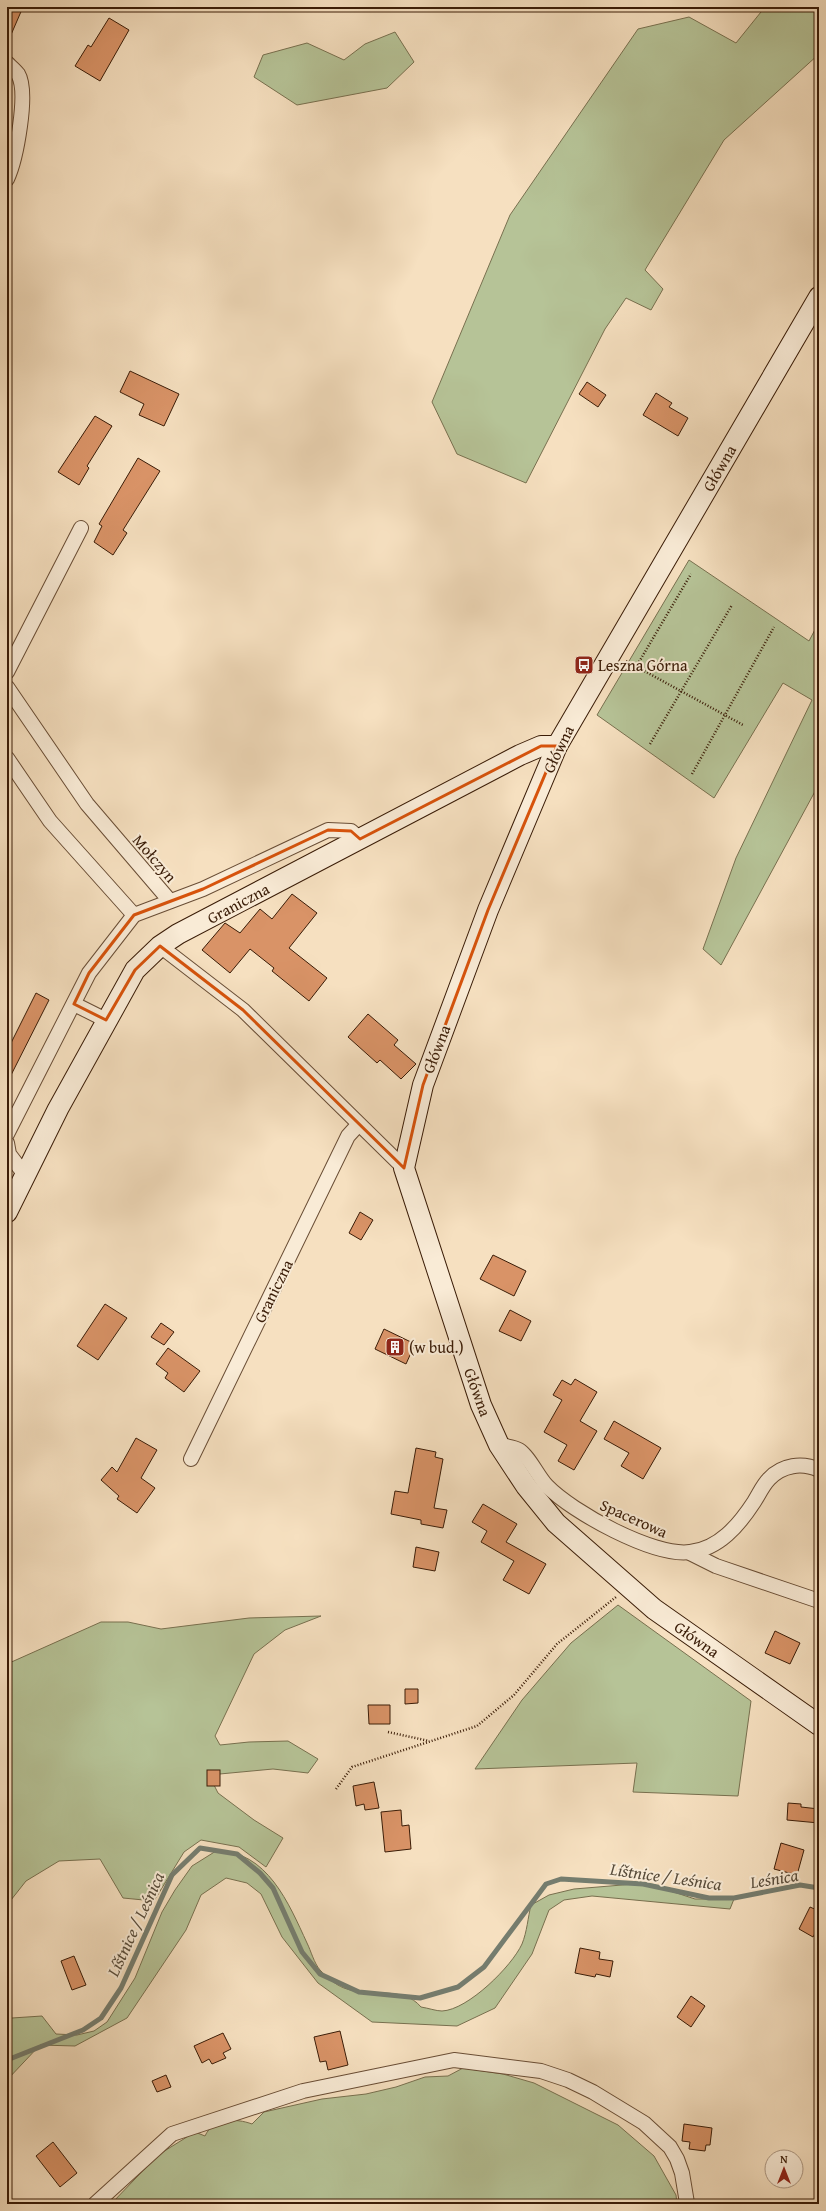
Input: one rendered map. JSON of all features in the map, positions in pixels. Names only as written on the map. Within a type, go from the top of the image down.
[{"type":"street","points":[[7,63],[18,74],[23,96],[22,111],[7,179]]},
{"type":"street","name":"Główna","points":[[819,297],[610,652],[557,746],[488,910],[423,1084],[404,1168],[480,1405],[499,1445],[526,1486],[556,1523],[654,1609],[819,1725]]},
{"type":"street","points":[[7,672],[81,528]]},
{"type":"street","name":"Mołczyn","points":[[7,687],[87,804],[170,901],[203,889],[328,830],[351,831],[360,839]]},
{"type":"street","name":"Graniczna","points":[[7,1212],[58,1109],[106,1020],[136,970],[160,946],[178,934],[520,755],[541,746],[557,746]]},
{"type":"street","points":[[7,758],[50,822],[134,915]]},
{"type":"street","points":[[7,1134],[74,1004],[88,973],[134,915],[170,901]]},
{"type":"street","points":[[160,946],[243,1010],[358,1125],[404,1168]]},
{"type":"street","points":[[74,1004],[106,1020]]},
{"type":"street","name":"Graniczna","points":[[191,1459],[348,1136],[358,1125]]},
{"type":"street","points":[[7,1143],[9,1154],[25,1175]]},
{"type":"street","name":"Spacerowa","points":[[499,1445],[519,1450],[547,1486],[574,1509],[642,1542],[667,1551],[690,1552],[712,1547],[731,1532],[751,1507],[769,1479],[780,1470],[793,1466],[812,1467],[819,1470]]},
{"type":"street","points":[[690,1552],[716,1566],[819,1601]]},
{"type":"street","points":[[95,2204],[172,2134],[303,2091],[454,2060],[541,2071],[568,2080],[594,2092],[644,2123],[670,2147],[679,2166],[687,2203]]},
{"type":"path","points":[[636,667],[691,574]]},
{"type":"path","points":[[650,744],[732,605]]},
{"type":"path","points":[[692,774],[774,627]]},
{"type":"path","points":[[610,652],[743,725]]},
{"type":"path","points":[[336,1789],[352,1766],[477,1726],[514,1695],[557,1644],[604,1608],[629,1586]]},
{"type":"path","points":[[388,1732],[429,1742]]},
{"type":"highlighted area","points":[[541,746],[557,746],[488,910],[423,1085],[404,1168],[243,1010],[160,946],[135,970],[106,1020],[74,1004],[89,973],[134,915],[203,889],[328,830],[351,831],[360,839]]},
{"type":"green space","points":[[765,7],[819,7],[819,54],[724,140],[645,270],[663,289],[651,310],[626,298],[605,329],[526,483],[457,454],[432,402],[510,215],[638,29],[689,17],[736,43]]},
{"type":"green space","points":[[395,32],[414,62],[387,88],[297,105],[254,77],[263,55],[307,43],[344,60],[365,44]]},
{"type":"green space","points":[[689,560],[809,641],[819,622],[819,784],[721,965],[703,949],[736,858],[812,700],[783,683],[714,798],[597,715]]},
{"type":"green space","points":[[618,1605],[751,1701],[738,1796],[633,1792],[637,1763],[475,1769],[522,1700],[571,1643]]},
{"type":"green space","points":[[321,1616],[285,1630],[254,1654],[215,1736],[220,1745],[249,1742],[288,1741],[318,1759],[308,1773],[273,1769],[209,1775],[218,1793],[254,1820],[283,1838],[266,1867],[239,1847],[201,1840],[184,1852],[154,1901],[123,1898],[100,1859],[59,1861],[26,1881],[11,1900],[7,1900],[7,1664],[101,1622],[128,1622],[161,1629],[249,1618]]},
{"type":"green space","points":[[216,1851],[234,1853],[249,1859],[262,1869],[274,1882],[284,1896],[318,1967],[334,1982],[344,1988],[354,1991],[405,1996],[414,2000],[421,2007],[440,2011],[452,2009],[464,2003],[476,1995],[499,1975],[509,1964],[522,1944],[531,1905],[549,1895],[574,1889],[646,1883],[695,1899],[734,1899],[730,1909],[592,1896],[564,1900],[549,1910],[532,1954],[495,2008],[457,2026],[372,2022],[318,1983],[282,1937],[261,1894],[247,1883],[226,1878],[201,1895],[186,1930],[127,2018],[75,2046],[40,2045],[7,2080],[7,2021],[12,2018],[42,2016],[56,2034],[77,2035],[94,2031],[107,2022],[135,1978],[162,1912],[175,1890],[192,1866]]},
{"type":"green space","points":[[463,2068],[503,2074],[534,2083],[618,2125],[654,2156],[676,2195],[677,2204],[111,2204],[158,2155],[195,2132],[205,2136],[213,2126],[226,2121],[232,2120],[252,2124],[264,2112],[322,2099],[366,2094],[396,2087],[425,2077],[448,2076]]},
{"type":"building","points":[[7,7],[23,7],[7,44]]},
{"type":"building","points":[[109,18],[129,30],[100,81],[75,66],[88,45],[91,47]]},
{"type":"building","points":[[130,371],[179,394],[164,426],[139,415],[144,404],[120,392]]},
{"type":"building","points":[[587,382],[606,395],[598,407],[579,394]]},
{"type":"building","points":[[656,393],[672,403],[669,407],[688,418],[678,436],[643,415]]},
{"type":"building","points":[[95,416],[112,426],[87,466],[89,468],[79,485],[58,472]]},
{"type":"building","points":[[138,458],[160,471],[123,530],[127,533],[113,555],[94,542],[102,526],[99,524]]},
{"type":"building","points":[[292,894],[317,913],[289,948],[327,978],[309,1001],[272,971],[274,968],[250,949],[230,973],[202,950],[225,923],[240,933],[260,909],[272,919]]},
{"type":"building","points":[[36,993],[49,1000],[7,1083],[7,1051]]},
{"type":"building","points":[[368,1014],[398,1040],[394,1045],[416,1064],[401,1079],[380,1060],[377,1063],[348,1037]]},
{"type":"building","points":[[360,1212],[373,1220],[361,1240],[349,1233]]},
{"type":"building","points":[[493,1255],[526,1271],[514,1296],[480,1279]]},
{"type":"building","points":[[105,1304],[127,1318],[98,1360],[77,1346]]},
{"type":"building","points":[[510,1310],[531,1321],[521,1341],[499,1331]]},
{"type":"building","points":[[161,1323],[174,1332],[164,1345],[151,1337]]},
{"type":"building","name":"(w bud.)","points":[[384,1329],[415,1344],[406,1364],[375,1349]]},
{"type":"building","points":[[168,1348],[200,1371],[184,1392],[165,1378],[168,1373],[156,1364]]},
{"type":"building","points":[[575,1379],[597,1392],[580,1421],[597,1431],[574,1470],[558,1461],[567,1445],[544,1432],[562,1400],[553,1395],[562,1380],[571,1385]]},
{"type":"building","points":[[614,1421],[661,1448],[643,1479],[621,1466],[629,1453],[604,1439]]},
{"type":"building","points":[[136,1438],[157,1450],[141,1478],[155,1488],[137,1513],[117,1499],[119,1496],[101,1480],[112,1467],[117,1472]]},
{"type":"building","points":[[416,1448],[436,1452],[435,1457],[443,1459],[434,1508],[447,1510],[443,1528],[421,1524],[421,1520],[391,1514],[395,1491],[408,1493]]},
{"type":"building","points":[[483,1504],[517,1524],[506,1542],[546,1564],[529,1594],[503,1580],[514,1561],[481,1542],[487,1531],[472,1522]]},
{"type":"building","points":[[416,1547],[439,1552],[435,1571],[413,1567]]},
{"type":"building","points":[[775,1631],[800,1643],[790,1664],[765,1653]]},
{"type":"building","points":[[405,1689],[418,1689],[418,1703],[405,1704]]},
{"type":"building","points":[[368,1705],[390,1705],[390,1724],[369,1724]]},
{"type":"building","points":[[207,1770],[220,1770],[220,1786],[207,1786]]},
{"type":"building","points":[[374,1782],[379,1808],[365,1810],[364,1804],[356,1806],[353,1786]]},
{"type":"building","points":[[788,1803],[801,1804],[801,1807],[819,1809],[819,1823],[787,1820]]},
{"type":"building","points":[[401,1810],[402,1826],[409,1825],[411,1849],[385,1852],[381,1812]]},
{"type":"building","points":[[781,1843],[804,1850],[797,1875],[774,1869]]},
{"type":"building","points":[[810,1907],[819,1911],[819,1926],[813,1937],[799,1929]]},
{"type":"building","points":[[580,1948],[600,1952],[599,1959],[613,1961],[610,1977],[596,1974],[595,1977],[575,1973]]},
{"type":"building","points":[[74,1956],[86,1985],[72,1990],[61,1961]]},
{"type":"building","points":[[691,1996],[705,2006],[691,2027],[677,2017]]},
{"type":"building","points":[[340,2031],[348,2065],[328,2070],[326,2061],[320,2062],[314,2037]]},
{"type":"building","points":[[223,2033],[231,2049],[223,2053],[226,2058],[212,2064],[209,2059],[202,2063],[194,2046]]},
{"type":"building","points":[[166,2075],[171,2087],[157,2092],[152,2081]]},
{"type":"building","points":[[684,2124],[712,2128],[710,2145],[706,2145],[705,2151],[689,2149],[690,2142],[682,2141]]},
{"type":"building","points":[[53,2142],[77,2173],[60,2187],[36,2156]]},
{"type":"waterway","name":"Líštnice / Leśnica","points":[[7,2060],[83,2030],[101,2018],[121,1988],[172,1875],[200,1848],[237,1854],[260,1873],[273,1888],[302,1952],[320,1974],[359,1992],[420,1998],[458,1987],[484,1967],[546,1884],[561,1879],[643,1884],[709,1898],[734,1898],[800,1885],[819,1888]]},
{"type":"place","name":"Leszna Górna","points":[[584,665]]},
{"type":"place","name":"(w bud.)","points":[[395,1347]]},
{"type":"water label","name":"Leśnica","points":[[774,1878]]}]
